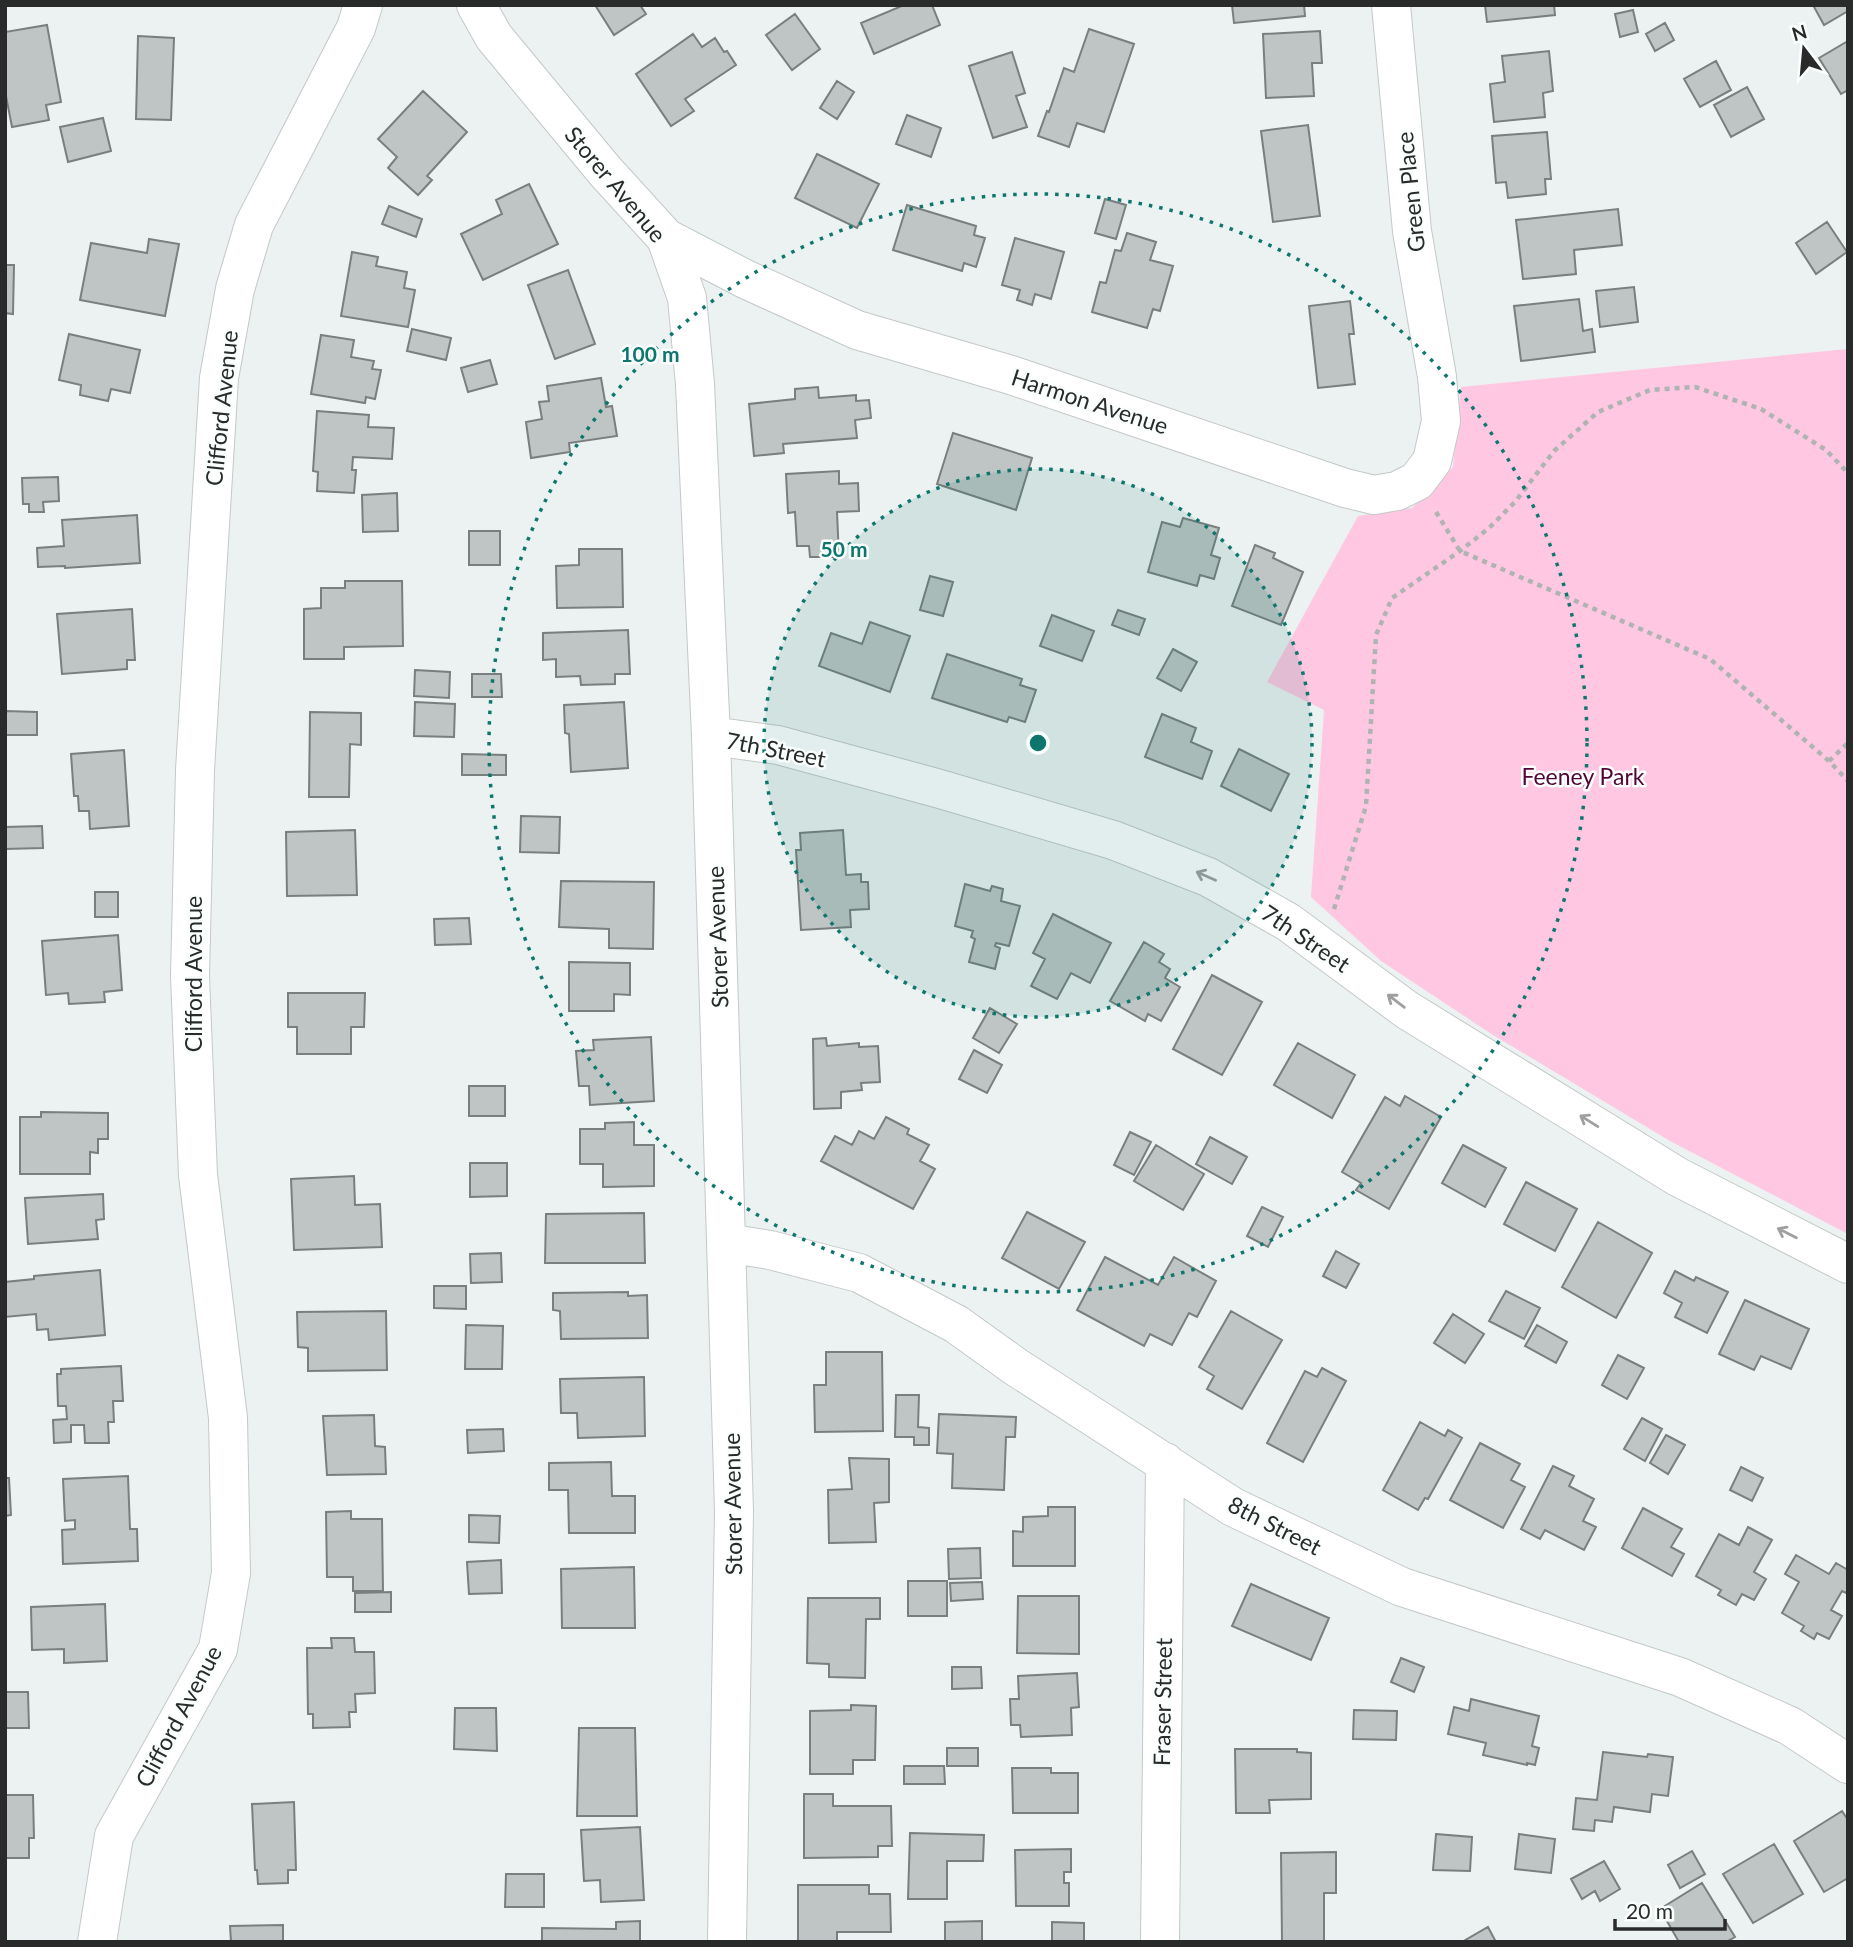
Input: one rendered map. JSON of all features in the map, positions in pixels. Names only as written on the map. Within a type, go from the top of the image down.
[{"type":"street","name":"Clifford Avenue","points":[[97,1942],[114,1836],[218,1649],[231,1573],[228,1418],[198,1175],[190,976],[195,770],[219,378],[235,289],[254,225],[356,28],[363,5]]},
{"type":"street","name":"Storer Avenue","points":[[476,5],[494,37],[605,171],[666,238],[687,298],[695,384],[711,736],[734,1511],[727,1942]]},
{"type":"street","name":"Green Place","points":[[1391,5],[1412,231],[1437,377],[1441,421],[1433,461],[1417,481]]},
{"type":"street","name":"Harmon Avenue","points":[[666,238],[745,279],[857,330],[1011,375],[1345,488],[1374,495],[1397,491],[1417,481]]},
{"type":"street","name":"7th Street","points":[[711,736],[779,745],[940,789],[1113,840],[1209,877],[1288,922],[1407,1010],[1678,1177],[1848,1264]]},
{"type":"street","name":"8th Street","points":[[726,1243],[770,1250],[859,1273],[956,1324],[1016,1367],[1233,1507],[1402,1587],[1680,1677],[1790,1726],[1848,1764]]},
{"type":"street","name":"Fraser Street","points":[[1160,1942],[1165,1462]]},
{"type":"path","points":[[1322,947],[1366,806],[1376,635],[1392,598],[1460,551],[1498,519],[1515,502],[1554,451],[1598,412],[1650,390],[1695,387],[1761,409],[1826,450],[1848,473]]},
{"type":"path","points":[[1417,481],[1460,551],[1710,659],[1829,761],[1848,781]]},
{"type":"path","points":[[1829,761],[1848,743]]},
{"type":"green space","name":"Feeney Park","points":[[1848,349],[1848,1234],[1670,1141],[1493,1035],[1381,961],[1311,897],[1324,710],[1267,682],[1358,516],[1412,508],[1453,467],[1461,387]]},
{"type":"building","points":[[595,5],[640,5],[646,14],[614,35]]},
{"type":"building","points":[[904,5],[932,5],[940,25],[874,54],[861,23]]},
{"type":"building","points":[[1232,5],[1304,5],[1305,16],[1234,23]]},
{"type":"building","points":[[1485,5],[1554,5],[1555,15],[1487,22]]},
{"type":"building","points":[[1813,5],[1848,5],[1848,11],[1824,25]]},
{"type":"building","points":[[1633,10],[1638,32],[1620,37],[1615,14]]},
{"type":"building","points":[[795,14],[820,49],[792,70],[766,35]]},
{"type":"building","points":[[1665,23],[1674,40],[1655,51],[1646,34]]},
{"type":"building","points":[[47,25],[61,102],[46,105],[49,120],[12,127],[5,91],[5,32]]},
{"type":"building","points":[[1089,29],[1134,44],[1104,132],[1077,123],[1069,147],[1038,136],[1064,68],[1074,72]]},
{"type":"building","points":[[1320,31],[1322,63],[1312,63],[1314,96],[1266,98],[1263,34]]},
{"type":"building","points":[[693,34],[702,47],[715,38],[736,65],[685,99],[694,111],[671,126],[636,74]]},
{"type":"building","points":[[138,36],[174,38],[171,120],[136,119]]},
{"type":"building","points":[[1848,41],[1848,90],[1841,94],[1819,58]]},
{"type":"building","points":[[1549,51],[1553,91],[1543,93],[1545,117],[1494,122],[1490,84],[1505,82],[1502,56]]},
{"type":"building","points":[[1012,52],[1025,93],[1016,96],[1027,127],[993,138],[969,66]]},
{"type":"building","points":[[1716,61],[1731,90],[1700,107],[1684,79]]},
{"type":"building","points":[[837,81],[854,92],[837,119],[820,108]]},
{"type":"building","points":[[1747,87],[1764,119],[1731,137],[1714,105]]},
{"type":"building","points":[[423,91],[467,132],[427,176],[432,180],[418,195],[388,168],[397,157],[378,139]]},
{"type":"building","points":[[907,115],[941,128],[931,157],[896,144]]},
{"type":"building","points":[[103,118],[111,151],[68,162],[60,127]]},
{"type":"building","points":[[1308,125],[1320,216],[1273,222],[1261,131]]},
{"type":"building","points":[[1547,132],[1551,179],[1545,179],[1546,194],[1508,198],[1506,182],[1496,183],[1492,136]]},
{"type":"building","points":[[817,154],[879,184],[857,228],[795,198]]},
{"type":"building","points":[[529,184],[558,244],[483,280],[461,234],[502,214],[496,200]]},
{"type":"building","points":[[1105,199],[1126,205],[1116,239],[1095,233]]},
{"type":"building","points":[[907,205],[976,226],[974,235],[985,238],[976,267],[964,263],[962,271],[893,250]]},
{"type":"building","points":[[389,206],[422,219],[416,237],[382,224]]},
{"type":"building","points":[[1618,209],[1622,245],[1574,250],[1576,274],[1523,279],[1516,220]]},
{"type":"building","points":[[1827,222],[1847,252],[1816,274],[1796,243]]},
{"type":"building","points":[[1127,233],[1156,242],[1150,260],[1173,266],[1160,311],[1153,309],[1147,328],[1092,312],[1100,282],[1106,283],[1115,250],[1121,251]]},
{"type":"building","points":[[1015,238],[1064,252],[1051,299],[1035,294],[1032,305],[1017,300],[1020,290],[1002,285]]},
{"type":"building","points":[[149,239],[179,244],[165,316],[80,300],[91,243],[147,253]]},
{"type":"building","points":[[352,252],[378,257],[376,266],[407,272],[404,288],[415,290],[408,327],[341,316]]},
{"type":"building","points":[[5,265],[14,265],[13,314],[5,313]]},
{"type":"building","points":[[568,270],[595,344],[555,359],[528,285]]},
{"type":"building","points":[[1634,287],[1638,322],[1600,327],[1596,291]]},
{"type":"building","points":[[1579,299],[1583,331],[1592,329],[1595,352],[1521,361],[1514,306]]},
{"type":"building","points":[[1350,301],[1354,334],[1349,334],[1355,384],[1318,388],[1309,306]]},
{"type":"building","points":[[412,329],[451,338],[446,360],[407,351]]},
{"type":"building","points":[[69,334],[140,350],[130,393],[111,389],[108,401],[80,395],[81,385],[59,380]]},
{"type":"building","points":[[321,335],[354,340],[351,357],[374,361],[372,369],[381,370],[375,399],[366,397],[365,403],[311,394]]},
{"type":"building","points":[[490,360],[497,384],[468,392],[461,368]]},
{"type":"building","points":[[601,378],[606,407],[612,406],[617,436],[569,443],[570,452],[531,458],[526,422],[542,419],[539,402],[549,401],[547,386]]},
{"type":"building","points":[[818,387],[819,398],[856,395],[856,401],[869,400],[871,418],[855,420],[857,438],[783,444],[784,453],[754,456],[749,404],[795,399],[795,389]]},
{"type":"building","points":[[317,411],[369,415],[368,427],[394,428],[392,459],[353,457],[352,470],[356,470],[354,493],[317,491],[318,472],[313,471]]},
{"type":"building","points":[[953,433],[1032,458],[1016,510],[937,484]]},
{"type":"building","points":[[839,471],[839,484],[858,483],[859,511],[837,512],[839,557],[810,557],[809,546],[797,546],[795,512],[788,513],[786,474]]},
{"type":"building","points":[[58,477],[59,501],[43,502],[44,512],[29,512],[29,504],[23,504],[22,478]]},
{"type":"building","points":[[397,493],[398,531],[363,532],[362,495]]},
{"type":"building","points":[[137,515],[140,563],[38,567],[37,548],[64,546],[62,520]]},
{"type":"building","points":[[1183,518],[1219,528],[1211,555],[1220,558],[1214,579],[1200,575],[1197,586],[1148,572],[1162,522],[1180,527]]},
{"type":"building","points":[[469,531],[500,531],[500,565],[469,565]]},
{"type":"building","points":[[1255,545],[1275,553],[1273,558],[1303,572],[1281,625],[1232,606]]},
{"type":"building","points":[[579,549],[622,549],[623,607],[557,608],[556,566],[579,565]]},
{"type":"building","points":[[930,576],[953,582],[943,616],[920,610]]},
{"type":"building","points":[[345,581],[402,581],[403,646],[344,647],[344,659],[304,659],[304,609],[321,608],[321,588],[345,588]]},
{"type":"building","points":[[132,609],[135,660],[127,660],[127,669],[62,674],[57,614]]},
{"type":"building","points":[[1118,610],[1145,619],[1139,635],[1112,625]]},
{"type":"building","points":[[1052,615],[1094,631],[1082,661],[1040,646]]},
{"type":"building","points":[[870,622],[910,636],[890,692],[819,666],[831,633],[862,644]]},
{"type":"building","points":[[628,630],[630,674],[615,674],[615,684],[581,685],[580,676],[556,677],[556,659],[543,660],[543,633]]},
{"type":"building","points":[[1173,649],[1197,662],[1181,691],[1157,678]]},
{"type":"building","points":[[947,654],[1022,679],[1020,685],[1036,690],[1025,722],[1009,717],[1007,722],[932,698]]},
{"type":"building","points":[[415,670],[450,672],[449,698],[414,696]]},
{"type":"building","points":[[472,674],[501,674],[502,697],[472,697]]},
{"type":"building","points":[[415,702],[455,704],[454,737],[414,736]]},
{"type":"building","points":[[624,702],[628,768],[571,772],[564,705]]},
{"type":"building","points":[[5,711],[37,712],[37,735],[5,735]]},
{"type":"building","points":[[310,712],[361,713],[361,745],[350,744],[349,797],[309,797]]},
{"type":"building","points":[[1162,714],[1196,728],[1191,742],[1212,751],[1202,779],[1145,757]]},
{"type":"building","points":[[1239,749],[1289,774],[1271,811],[1221,786]]},
{"type":"building","points":[[124,750],[129,826],[90,829],[89,811],[79,811],[78,796],[74,796],[71,754]]},
{"type":"building","points":[[462,754],[506,755],[506,775],[462,775]]},
{"type":"building","points":[[521,816],[560,817],[559,853],[520,852]]},
{"type":"building","points":[[42,826],[43,848],[5,849],[5,827]]},
{"type":"building","points":[[355,830],[357,895],[287,896],[286,832]]},
{"type":"building","points":[[843,830],[846,875],[861,874],[861,882],[868,882],[869,909],[850,910],[851,927],[801,930],[796,850],[801,850],[800,833]]},
{"type":"building","points":[[561,881],[654,882],[653,949],[609,948],[609,929],[559,927]]},
{"type":"building","points":[[965,884],[990,891],[992,886],[1003,889],[1001,901],[1020,906],[1009,946],[996,943],[995,946],[1000,948],[995,969],[969,962],[975,939],[971,937],[973,931],[955,926]]},
{"type":"building","points":[[95,892],[118,892],[118,917],[95,917]]},
{"type":"building","points":[[1053,914],[1111,943],[1090,983],[1071,973],[1057,999],[1031,986],[1045,959],[1033,953]]},
{"type":"building","points":[[469,918],[471,944],[435,945],[434,919]]},
{"type":"building","points":[[118,935],[122,990],[104,992],[105,1002],[69,1004],[68,993],[46,995],[42,941]]},
{"type":"building","points":[[1144,942],[1164,954],[1159,962],[1170,969],[1165,978],[1180,987],[1161,1021],[1148,1014],[1145,1021],[1110,1001]]},
{"type":"building","points":[[569,962],[630,963],[630,995],[614,994],[614,1011],[569,1011]]},
{"type":"building","points":[[1212,975],[1262,1002],[1222,1075],[1173,1049]]},
{"type":"building","points":[[288,993],[365,993],[364,1027],[351,1027],[351,1054],[297,1054],[297,1027],[288,1027]]},
{"type":"building","points":[[990,1008],[1017,1024],[999,1053],[973,1038]]},
{"type":"building","points":[[651,1037],[654,1101],[590,1105],[589,1086],[579,1086],[576,1051],[594,1050],[593,1040]]},
{"type":"building","points":[[826,1038],[827,1046],[859,1043],[859,1047],[878,1046],[880,1082],[861,1083],[862,1090],[841,1092],[841,1108],[814,1109],[813,1039]]},
{"type":"building","points":[[1298,1043],[1355,1075],[1332,1118],[1274,1085]]},
{"type":"building","points":[[974,1050],[1002,1065],[987,1093],[959,1079]]},
{"type":"building","points":[[469,1086],[505,1086],[505,1116],[469,1116]]},
{"type":"building","points":[[1405,1096],[1441,1117],[1389,1209],[1356,1190],[1361,1183],[1342,1172],[1385,1097],[1400,1106]]},
{"type":"building","points":[[41,1112],[108,1113],[108,1139],[98,1139],[98,1153],[90,1152],[90,1174],[20,1174],[20,1117],[41,1117]]},
{"type":"building","points":[[886,1117],[909,1129],[907,1134],[929,1145],[920,1161],[935,1169],[913,1209],[821,1161],[835,1136],[852,1145],[859,1131],[874,1139]]},
{"type":"building","points":[[634,1122],[634,1145],[654,1145],[654,1186],[603,1187],[603,1164],[580,1164],[580,1129],[605,1129],[605,1123]]},
{"type":"building","points":[[1130,1132],[1151,1142],[1134,1175],[1114,1165]]},
{"type":"building","points":[[1210,1137],[1247,1157],[1232,1184],[1196,1164]]},
{"type":"building","points":[[1156,1145],[1204,1174],[1183,1210],[1134,1181]]},
{"type":"building","points":[[1463,1145],[1506,1168],[1485,1207],[1442,1183]]},
{"type":"building","points":[[470,1163],[507,1163],[507,1196],[470,1197]]},
{"type":"building","points":[[354,1176],[355,1205],[380,1204],[382,1247],[294,1250],[291,1179]]},
{"type":"building","points":[[1526,1182],[1577,1209],[1555,1251],[1504,1224]]},
{"type":"building","points":[[103,1194],[104,1219],[96,1220],[98,1239],[28,1244],[25,1198]]},
{"type":"building","points":[[1262,1207],[1283,1217],[1268,1247],[1247,1236]]},
{"type":"building","points":[[1027,1212],[1085,1242],[1059,1289],[1002,1258]]},
{"type":"building","points":[[644,1213],[645,1263],[545,1263],[546,1214]]},
{"type":"building","points":[[1598,1222],[1652,1253],[1616,1318],[1562,1287]]},
{"type":"building","points":[[1336,1251],[1359,1264],[1346,1288],[1323,1276]]},
{"type":"building","points":[[501,1253],[502,1282],[471,1283],[470,1254]]},
{"type":"building","points":[[1105,1257],[1158,1285],[1174,1257],[1216,1281],[1197,1317],[1189,1313],[1172,1345],[1150,1334],[1144,1346],[1077,1310]]},
{"type":"building","points":[[100,1270],[105,1335],[49,1340],[48,1329],[37,1330],[36,1314],[5,1317],[5,1282],[34,1279],[34,1276]]},
{"type":"building","points":[[1675,1271],[1694,1281],[1696,1277],[1728,1292],[1707,1333],[1675,1317],[1682,1303],[1664,1293]]},
{"type":"building","points":[[434,1286],[466,1286],[466,1309],[434,1308]]},
{"type":"building","points":[[1506,1291],[1540,1308],[1524,1339],[1489,1321]]},
{"type":"building","points":[[628,1292],[628,1296],[647,1295],[648,1338],[561,1339],[560,1311],[553,1310],[553,1293]]},
{"type":"building","points":[[1745,1300],[1809,1329],[1791,1369],[1761,1356],[1754,1370],[1719,1354]]},
{"type":"building","points":[[386,1311],[387,1370],[308,1371],[308,1348],[298,1347],[297,1312]]},
{"type":"building","points":[[1231,1311],[1282,1340],[1242,1409],[1207,1389],[1214,1376],[1199,1367]]},
{"type":"building","points":[[1453,1314],[1484,1334],[1465,1363],[1434,1343]]},
{"type":"building","points":[[466,1325],[503,1326],[502,1369],[465,1369]]},
{"type":"building","points":[[1537,1325],[1567,1342],[1556,1363],[1525,1346]]},
{"type":"building","points":[[826,1352],[882,1352],[883,1431],[815,1432],[814,1385],[826,1385]]},
{"type":"building","points":[[1618,1355],[1644,1368],[1627,1399],[1602,1385]]},
{"type":"building","points":[[121,1366],[123,1401],[113,1401],[114,1422],[108,1422],[109,1443],[85,1443],[84,1425],[71,1425],[71,1442],[54,1443],[53,1420],[67,1419],[66,1406],[58,1406],[57,1374],[61,1374],[61,1369]]},
{"type":"building","points":[[1322,1368],[1346,1381],[1303,1462],[1267,1443],[1305,1371],[1317,1377]]},
{"type":"building","points":[[644,1377],[645,1436],[578,1438],[577,1413],[561,1413],[560,1379]]},
{"type":"building","points":[[896,1395],[919,1395],[918,1427],[929,1428],[929,1445],[914,1445],[914,1437],[895,1437]]},
{"type":"building","points":[[939,1414],[1016,1417],[1015,1437],[1006,1437],[1004,1490],[952,1488],[953,1454],[937,1453]]},
{"type":"building","points":[[374,1415],[375,1446],[385,1447],[386,1474],[327,1475],[323,1416]]},
{"type":"building","points":[[1642,1418],[1662,1429],[1645,1461],[1624,1449]]},
{"type":"building","points":[[1420,1422],[1445,1436],[1448,1430],[1462,1438],[1428,1499],[1425,1498],[1418,1510],[1383,1490]]},
{"type":"building","points":[[503,1429],[504,1451],[468,1453],[467,1430]]},
{"type":"building","points":[[1666,1435],[1685,1445],[1668,1474],[1650,1463]]},
{"type":"building","points":[[1480,1443],[1520,1464],[1511,1480],[1525,1487],[1503,1528],[1450,1500]]},
{"type":"building","points":[[849,1458],[889,1459],[889,1502],[874,1503],[876,1542],[829,1543],[828,1490],[852,1489]]},
{"type":"building","points":[[611,1462],[612,1496],[635,1496],[635,1533],[569,1533],[568,1490],[549,1490],[549,1463]]},
{"type":"building","points":[[1553,1466],[1574,1476],[1569,1486],[1594,1499],[1583,1521],[1596,1527],[1584,1550],[1545,1530],[1540,1539],[1521,1529]]},
{"type":"building","points":[[1741,1467],[1763,1478],[1752,1501],[1730,1490]]},
{"type":"building","points":[[128,1476],[130,1529],[137,1529],[138,1561],[63,1564],[62,1530],[75,1529],[75,1520],[65,1521],[63,1479]]},
{"type":"building","points":[[5,1478],[9,1478],[11,1515],[5,1516]]},
{"type":"building","points":[[1048,1507],[1075,1507],[1075,1566],[1013,1566],[1013,1531],[1023,1532],[1023,1517],[1048,1516]]},
{"type":"building","points":[[1643,1508],[1682,1529],[1671,1547],[1684,1554],[1672,1576],[1622,1548]]},
{"type":"building","points":[[351,1511],[351,1519],[382,1519],[383,1591],[353,1591],[353,1577],[327,1577],[326,1512]]},
{"type":"building","points":[[469,1515],[500,1516],[499,1543],[469,1542]]},
{"type":"building","points":[[1748,1527],[1772,1540],[1754,1572],[1766,1579],[1754,1600],[1742,1594],[1736,1605],[1718,1595],[1721,1590],[1696,1576],[1719,1534],[1739,1545]]},
{"type":"building","points":[[980,1548],[981,1578],[949,1579],[948,1549]]},
{"type":"building","points":[[1796,1555],[1829,1574],[1836,1563],[1848,1570],[1848,1590],[1846,1593],[1842,1591],[1831,1610],[1842,1616],[1829,1639],[1817,1633],[1814,1639],[1801,1631],[1804,1626],[1782,1613],[1799,1582],[1785,1574]]},
{"type":"building","points":[[501,1560],[502,1593],[469,1594],[467,1562]]},
{"type":"building","points":[[634,1567],[635,1628],[562,1628],[561,1569]]},
{"type":"building","points":[[908,1581],[947,1581],[947,1616],[908,1616]]},
{"type":"building","points":[[982,1582],[983,1599],[951,1601],[950,1583]]},
{"type":"building","points":[[1251,1584],[1329,1618],[1311,1660],[1232,1626]]},
{"type":"building","points":[[391,1592],[391,1612],[355,1612],[355,1593]]},
{"type":"building","points":[[1018,1596],[1079,1596],[1079,1654],[1017,1653]]},
{"type":"building","points":[[808,1598],[880,1598],[880,1619],[866,1619],[865,1678],[829,1677],[829,1664],[807,1663]]},
{"type":"building","points":[[105,1604],[107,1661],[64,1663],[64,1649],[32,1650],[31,1607]]},
{"type":"building","points":[[331,1638],[354,1638],[355,1652],[374,1652],[375,1693],[355,1694],[356,1712],[349,1712],[350,1727],[313,1728],[313,1714],[308,1714],[307,1648],[332,1648]]},
{"type":"building","points":[[1401,1658],[1424,1667],[1414,1692],[1391,1682]]},
{"type":"building","points":[[952,1667],[981,1667],[982,1688],[952,1689]]},
{"type":"building","points":[[1077,1673],[1079,1707],[1071,1708],[1072,1735],[1021,1737],[1020,1725],[1011,1725],[1010,1699],[1019,1699],[1018,1676]]},
{"type":"building","points":[[5,1692],[28,1692],[29,1728],[5,1728]]},
{"type":"building","points":[[1471,1699],[1539,1716],[1532,1746],[1539,1748],[1535,1765],[1483,1755],[1486,1743],[1448,1734],[1454,1707],[1469,1711]]},
{"type":"building","points":[[851,1705],[876,1706],[875,1760],[853,1760],[853,1774],[810,1774],[810,1711],[851,1710]]},
{"type":"building","points":[[455,1708],[496,1708],[497,1751],[454,1749]]},
{"type":"building","points":[[1354,1710],[1397,1711],[1396,1740],[1353,1739]]},
{"type":"building","points":[[579,1728],[635,1728],[637,1816],[577,1816]]},
{"type":"building","points":[[947,1748],[978,1748],[978,1766],[947,1766]]},
{"type":"building","points":[[1235,1749],[1297,1749],[1297,1752],[1311,1753],[1311,1799],[1269,1800],[1270,1813],[1236,1813]]},
{"type":"building","points":[[1603,1752],[1673,1757],[1668,1796],[1652,1794],[1650,1812],[1614,1807],[1612,1822],[1595,1820],[1594,1831],[1573,1829],[1576,1798],[1597,1800]]},
{"type":"building","points":[[904,1766],[944,1766],[945,1784],[904,1784]]},
{"type":"building","points":[[1012,1768],[1051,1768],[1051,1773],[1078,1773],[1078,1813],[1013,1813]]},
{"type":"building","points":[[804,1794],[833,1794],[833,1806],[891,1806],[892,1846],[878,1846],[878,1857],[804,1858]]},
{"type":"building","points":[[5,1795],[33,1795],[34,1838],[29,1838],[29,1858],[5,1858]]},
{"type":"building","points":[[294,1802],[296,1870],[288,1870],[288,1883],[258,1884],[252,1804]]},
{"type":"building","points":[[1842,1811],[1848,1820],[1848,1878],[1824,1892],[1794,1841]]},
{"type":"building","points":[[640,1827],[644,1900],[601,1902],[600,1880],[584,1881],[581,1830]]},
{"type":"building","points":[[910,1833],[984,1835],[983,1861],[947,1861],[947,1899],[908,1899]]},
{"type":"building","points":[[1436,1834],[1472,1837],[1470,1871],[1433,1870]]},
{"type":"building","points":[[1519,1834],[1555,1839],[1551,1873],[1515,1869]]},
{"type":"building","points":[[1774,1844],[1803,1894],[1753,1923],[1723,1874]]},
{"type":"building","points":[[1071,1849],[1071,1872],[1064,1872],[1064,1883],[1069,1883],[1069,1906],[1016,1906],[1015,1850]]},
{"type":"building","points":[[1692,1851],[1705,1874],[1680,1888],[1668,1865]]},
{"type":"building","points":[[1336,1852],[1336,1893],[1324,1893],[1324,1941],[1282,1941],[1281,1853]]},
{"type":"building","points":[[1604,1861],[1620,1889],[1600,1901],[1595,1891],[1582,1899],[1571,1879]]},
{"type":"building","points":[[506,1874],[544,1874],[544,1907],[505,1907]]},
{"type":"building","points":[[1702,1883],[1735,1937],[1726,1942],[1679,1942],[1660,1909]]},
{"type":"building","points":[[798,1885],[869,1885],[869,1894],[890,1894],[891,1932],[837,1932],[837,1942],[798,1942]]},
{"type":"building","points":[[640,1921],[640,1942],[542,1942],[542,1928],[616,1929],[616,1922]]},
{"type":"building","points":[[982,1921],[982,1942],[945,1942],[945,1922]]},
{"type":"building","points":[[1052,1922],[1084,1923],[1084,1942],[1052,1942]]},
{"type":"building","points":[[283,1925],[283,1942],[231,1942],[230,1926]]},
{"type":"building","points":[[1488,1927],[1496,1942],[1462,1942]]}]
